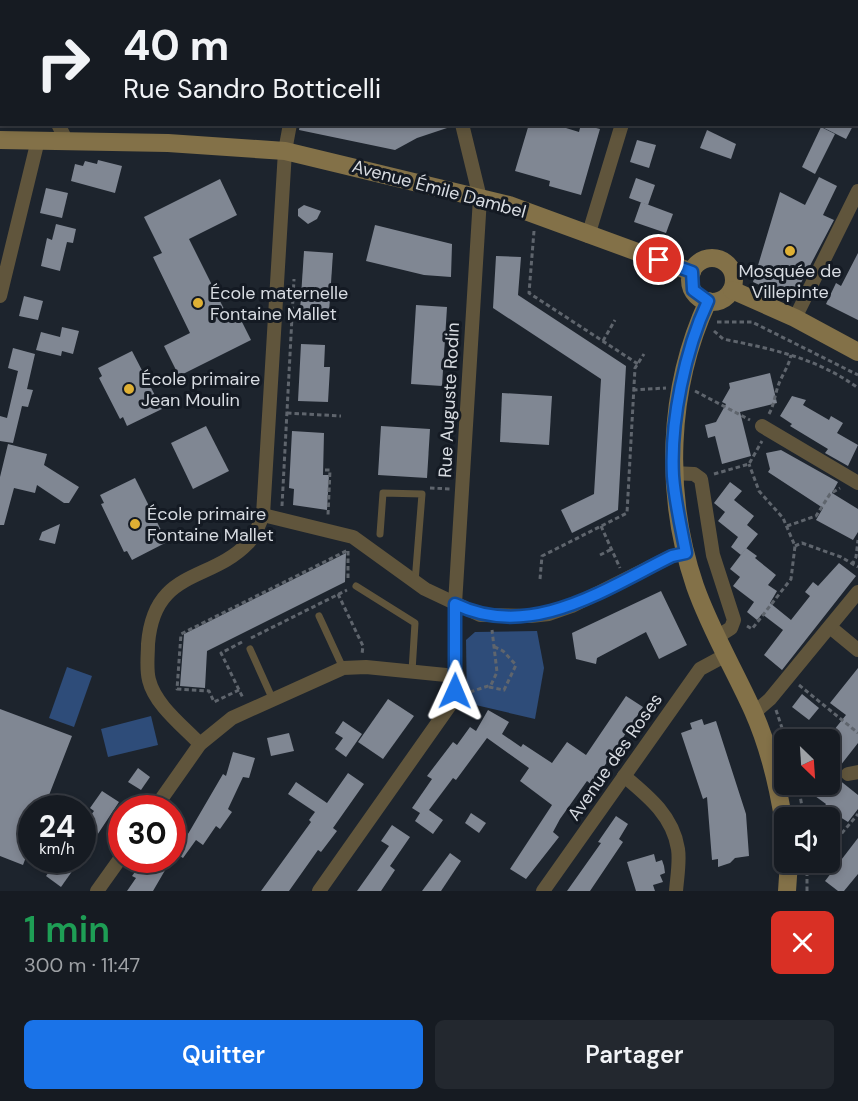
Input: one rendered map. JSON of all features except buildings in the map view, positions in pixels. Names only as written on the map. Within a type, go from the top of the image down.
[{"type":"street","points":[[200,744],[163,705],[149,681],[150,628],[159,605],[175,586],[234,555],[249,542],[263,515],[285,152],[290,126]]},
{"type":"street","name":"Rue Auguste Rodin","points":[[455,692],[455,604],[480,198],[462,126]]},
{"type":"street","points":[[588,236],[620,126]]},
{"type":"street","name":"Avenue Émile Dambel","points":[[0,140],[38,140],[62,132],[285,152],[480,198],[535,214],[588,236],[692,272]]},
{"type":"street","points":[[0,296],[38,140]]},
{"type":"street","points":[[795,318],[858,191]]},
{"type":"street","points":[[704,309],[722,300],[732,290],[732,271],[718,259],[700,262],[692,272],[693,290],[704,309],[682,386],[674,436],[673,473],[686,553],[695,586],[753,713],[773,766],[781,807]]},
{"type":"street","points":[[732,290],[795,318],[858,352]]},
{"type":"street","points":[[765,428],[853,480]]},
{"type":"street","points":[[673,473],[694,474],[701,479],[713,555],[734,620],[731,628],[717,637]]},
{"type":"street","points":[[263,515],[353,537],[415,582],[480,615],[549,614],[572,606],[672,556],[686,553]]},
{"type":"street","points":[[753,713],[770,699],[858,592]]},
{"type":"street","points":[[830,627],[858,650]]},
{"type":"street","name":"Avenue des Roses","points":[[543,891],[700,669],[726,655]]},
{"type":"street","points":[[164,795],[200,744],[232,718],[343,668],[456,675]]},
{"type":"street","points":[[319,891],[453,701],[455,692]]},
{"type":"street","points":[[624,776],[655,802],[671,826],[678,850],[676,891]]},
{"type":"street","points":[[97,891],[110,873]]},
{"type":"street","points":[[787,891],[788,873]]},
{"type":"lane","points":[[380,534],[383,493],[422,495],[415,582]]},
{"type":"lane","points":[[356,586],[415,623],[412,671]]},
{"type":"lane","points":[[319,616],[343,668]]},
{"type":"lane","points":[[250,649],[273,700]]},
{"type":"path","points":[[535,214],[529,293],[638,364]]},
{"type":"path","points":[[292,509],[282,507],[294,279]]},
{"type":"path","points":[[704,309],[723,339],[791,354],[829,368],[858,388]]},
{"type":"path","points":[[704,309],[725,324],[752,322],[858,375]]},
{"type":"path","points":[[603,341],[615,320]]},
{"type":"path","points":[[540,579],[542,556],[627,513],[633,390],[638,364],[644,354]]},
{"type":"path","points":[[734,620],[752,629],[790,579],[795,546],[783,518],[759,491],[749,464],[776,400],[779,384],[788,368],[791,354]]},
{"type":"path","points":[[633,390],[682,386],[705,395],[765,428]]},
{"type":"path","points":[[287,413],[341,416]]},
{"type":"path","points":[[701,479],[749,464]]},
{"type":"path","points":[[320,530],[321,515],[328,515],[330,470],[325,470]]},
{"type":"path","points":[[786,526],[816,516],[830,494],[853,480]]},
{"type":"path","points":[[422,495],[423,488],[462,490]]},
{"type":"path","points":[[601,526],[625,579]]},
{"type":"path","points":[[852,564],[856,557],[858,540]]},
{"type":"path","points":[[795,546],[802,543],[841,556],[858,567]]},
{"type":"path","points":[[600,555],[612,549]]},
{"type":"path","points":[[239,690],[214,702],[209,691],[177,689],[181,634],[348,550],[348,590]]},
{"type":"path","points":[[249,710],[221,653],[356,586]]},
{"type":"path","points":[[338,594],[363,646],[362,668]]},
{"type":"path","points":[[455,692],[473,692],[491,685],[497,672],[491,632],[496,616]]},
{"type":"path","points":[[487,687],[504,690],[516,665],[508,655],[493,646]]},
{"type":"path","points":[[789,677],[858,733]]},
{"type":"path","points":[[770,699],[782,729]]},
{"type":"path","points":[[840,835],[858,814]]},
{"type":"path","points":[[807,873],[807,891]]},
{"type":"shaded area","points":[[537,631],[544,668],[535,719],[467,703],[466,640],[475,632]]},
{"type":"shaded area","points":[[67,667],[92,676],[74,727],[49,718]]},
{"type":"shaded area","points":[[151,716],[158,745],[108,757],[101,729]]},
{"type":"place","name":"Mosquée de Villepinte","points":[[790,251]]},
{"type":"place","name":"École maternelle Fontaine Mallet","points":[[198,303]]},
{"type":"place","name":"École primaire Jean Moulin","points":[[129,389]]},
{"type":"place","name":"École primaire Fontaine Mallet","points":[[135,524]]},
{"type":"route","points":[[455,691],[455,604],[480,615],[549,614],[572,606],[672,556],[686,553],[675,498],[674,436],[687,359],[708,301],[702,299],[693,290],[692,272],[659,260]]}]
